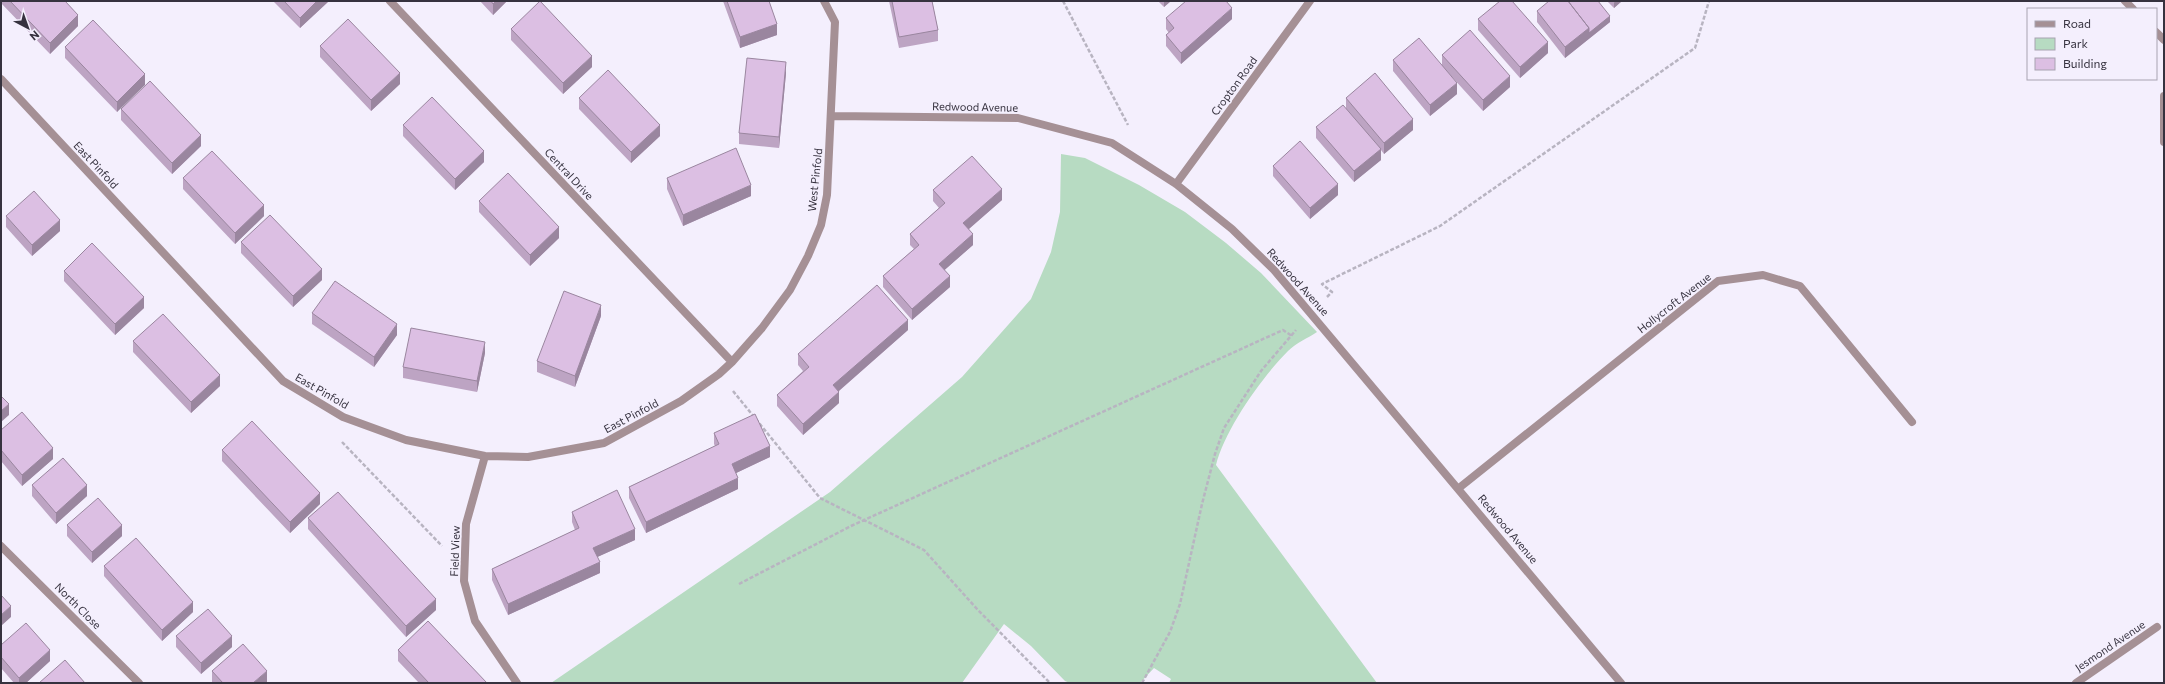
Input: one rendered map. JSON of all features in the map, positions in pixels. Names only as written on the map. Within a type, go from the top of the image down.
[{"type":"street","name":"Central Drive","points":[[390,1],[732,362]]},
{"type":"street","name":"West Pinfold","points":[[732,362],[762,328],[790,290],[808,256],[821,224],[827,195],[832,116],[835,22],[824,1]]},
{"type":"street","name":"Cropton Road","points":[[1176,184],[1310,1]]},
{"type":"street","name":"East Pinfold","points":[[1,79],[283,381],[350,419],[406,440],[485,456],[528,457],[604,443],[681,402],[719,374],[732,362]]},
{"type":"street","points":[[2164,96],[2164,142]]},
{"type":"street","name":"Redwood Avenue","points":[[832,116],[1018,118],[1112,143],[1176,184],[1232,229],[1274,270],[1391,411],[1459,488],[1621,683]]},
{"type":"street","name":"Hollycroft Avenue","points":[[1459,488],[1718,281],[1763,275],[1800,286],[1912,422]]},
{"type":"street","name":"Field View","points":[[485,456],[466,524],[464,581],[475,621],[517,683]]},
{"type":"street","name":"North Close","points":[[1,546],[139,683]]},
{"type":"street","name":"Jesmond Avenue","points":[[2076,683],[2157,627]]},
{"type":"path","points":[[1063,1],[1132,133],[1125,151]]},
{"type":"path","points":[[1142,683],[1170,632],[1180,604],[1202,504],[1215,454],[1224,428],[1261,371],[1311,313],[1332,292],[1322,284],[1440,226],[1695,48],[1709,1]]},
{"type":"path","points":[[739,584],[864,520],[1283,330],[1292,336]]},
{"type":"path","points":[[719,374],[820,498],[924,550],[977,609],[1050,683]]},
{"type":"path","points":[[338,438],[465,569]]},
{"type":"green space","points":[[1061,154],[1085,158],[1139,185],[1185,212],[1226,243],[1261,273],[1317,332],[1291,348],[1256,389],[1227,436],[1216,465],[1377,683],[1169,683],[1171,679],[1154,668],[1140,683],[1070,683],[1065,681],[1031,646],[1004,624],[962,683],[551,683],[830,492],[962,377],[1031,299],[1051,252],[1060,212]]},
{"type":"building","points":[[10,1],[65,1],[78,15],[50,43]]},
{"type":"building","points":[[284,1],[317,1],[300,18]]},
{"type":"building","points":[[540,1],[592,56],[563,83],[511,29]]},
{"type":"building","points":[[727,1],[769,1],[777,24],[740,37]]},
{"type":"building","points":[[892,1],[932,1],[938,30],[899,37]]},
{"type":"building","points":[[1186,1],[1226,1],[1232,8],[1181,53],[1166,35],[1174,28],[1166,18]]},
{"type":"building","points":[[1500,1],[1512,1],[1548,42],[1520,67],[1478,19]]},
{"type":"building","points":[[1549,1],[1568,1],[1589,28],[1565,47],[1537,11]]},
{"type":"building","points":[[1568,1],[1598,1],[1610,16],[1589,33],[1589,28]]},
{"type":"building","points":[[348,19],[400,73],[371,100],[320,46]]},
{"type":"building","points":[[93,20],[145,74],[117,102],[65,47]]},
{"type":"building","points":[[1470,30],[1510,76],[1483,100],[1442,55]]},
{"type":"building","points":[[1419,38],[1457,83],[1430,105],[1393,60]]},
{"type":"building","points":[[747,58],[786,62],[779,137],[739,133]]},
{"type":"building","points":[[608,70],[660,125],[631,152],[579,98]]},
{"type":"building","points":[[1375,73],[1413,119],[1384,143],[1346,98]]},
{"type":"building","points":[[150,81],[201,135],[172,163],[121,109]]},
{"type":"building","points":[[432,97],[484,151],[455,179],[403,125]]},
{"type":"building","points":[[1343,105],[1381,149],[1354,171],[1316,127]]},
{"type":"building","points":[[1300,141],[1338,184],[1310,208],[1273,166]]},
{"type":"building","points":[[736,148],[751,185],[683,215],[667,178]]},
{"type":"building","points":[[212,151],[264,205],[235,233],[183,178]]},
{"type":"building","points":[[972,156],[1002,189],[963,223],[973,234],[939,264],[950,276],[912,309],[883,276],[919,245],[910,234],[945,203],[933,190]]},
{"type":"building","points":[[508,173],[559,227],[530,255],[479,201]]},
{"type":"building","points":[[34,191],[60,220],[32,245],[6,216]]},
{"type":"building","points":[[270,215],[322,269],[293,296],[241,242]]},
{"type":"building","points":[[92,243],[144,297],[115,324],[64,271]]},
{"type":"building","points":[[335,281],[397,324],[374,357],[312,313]]},
{"type":"building","points":[[877,285],[908,320],[833,385],[839,392],[803,424],[777,395],[809,367],[798,354]]},
{"type":"building","points":[[564,291],[601,305],[575,376],[537,361]]},
{"type":"building","points":[[163,314],[220,375],[191,402],[133,341]]},
{"type":"building","points":[[411,328],[485,342],[477,381],[403,367]]},
{"type":"building","points":[[1,396],[9,404],[1,411]]},
{"type":"building","points":[[22,412],[53,448],[22,475],[1,450],[1,430]]},
{"type":"building","points":[[755,414],[770,446],[732,464],[738,478],[646,522],[629,487],[719,444],[714,433]]},
{"type":"building","points":[[252,421],[320,493],[290,522],[222,450]]},
{"type":"building","points":[[63,458],[87,485],[56,513],[32,485]]},
{"type":"building","points":[[617,490],[635,529],[593,548],[600,562],[508,604],[492,569],[579,528],[572,512]]},
{"type":"building","points":[[338,492],[436,599],[406,626],[308,518]]},
{"type":"building","points":[[98,498],[122,525],[92,552],[67,525]]},
{"type":"building","points":[[136,538],[193,602],[162,630],[104,566]]},
{"type":"building","points":[[1,595],[11,606],[1,615]]},
{"type":"building","points":[[208,609],[232,636],[201,663],[176,636]]},
{"type":"building","points":[[428,621],[487,683],[429,683],[398,650]]},
{"type":"building","points":[[26,623],[50,650],[19,678],[1,657],[1,645]]},
{"type":"building","points":[[243,644],[267,671],[253,683],[223,683],[212,671]]},
{"type":"building","points":[[65,660],[85,683],[39,683]]}]
